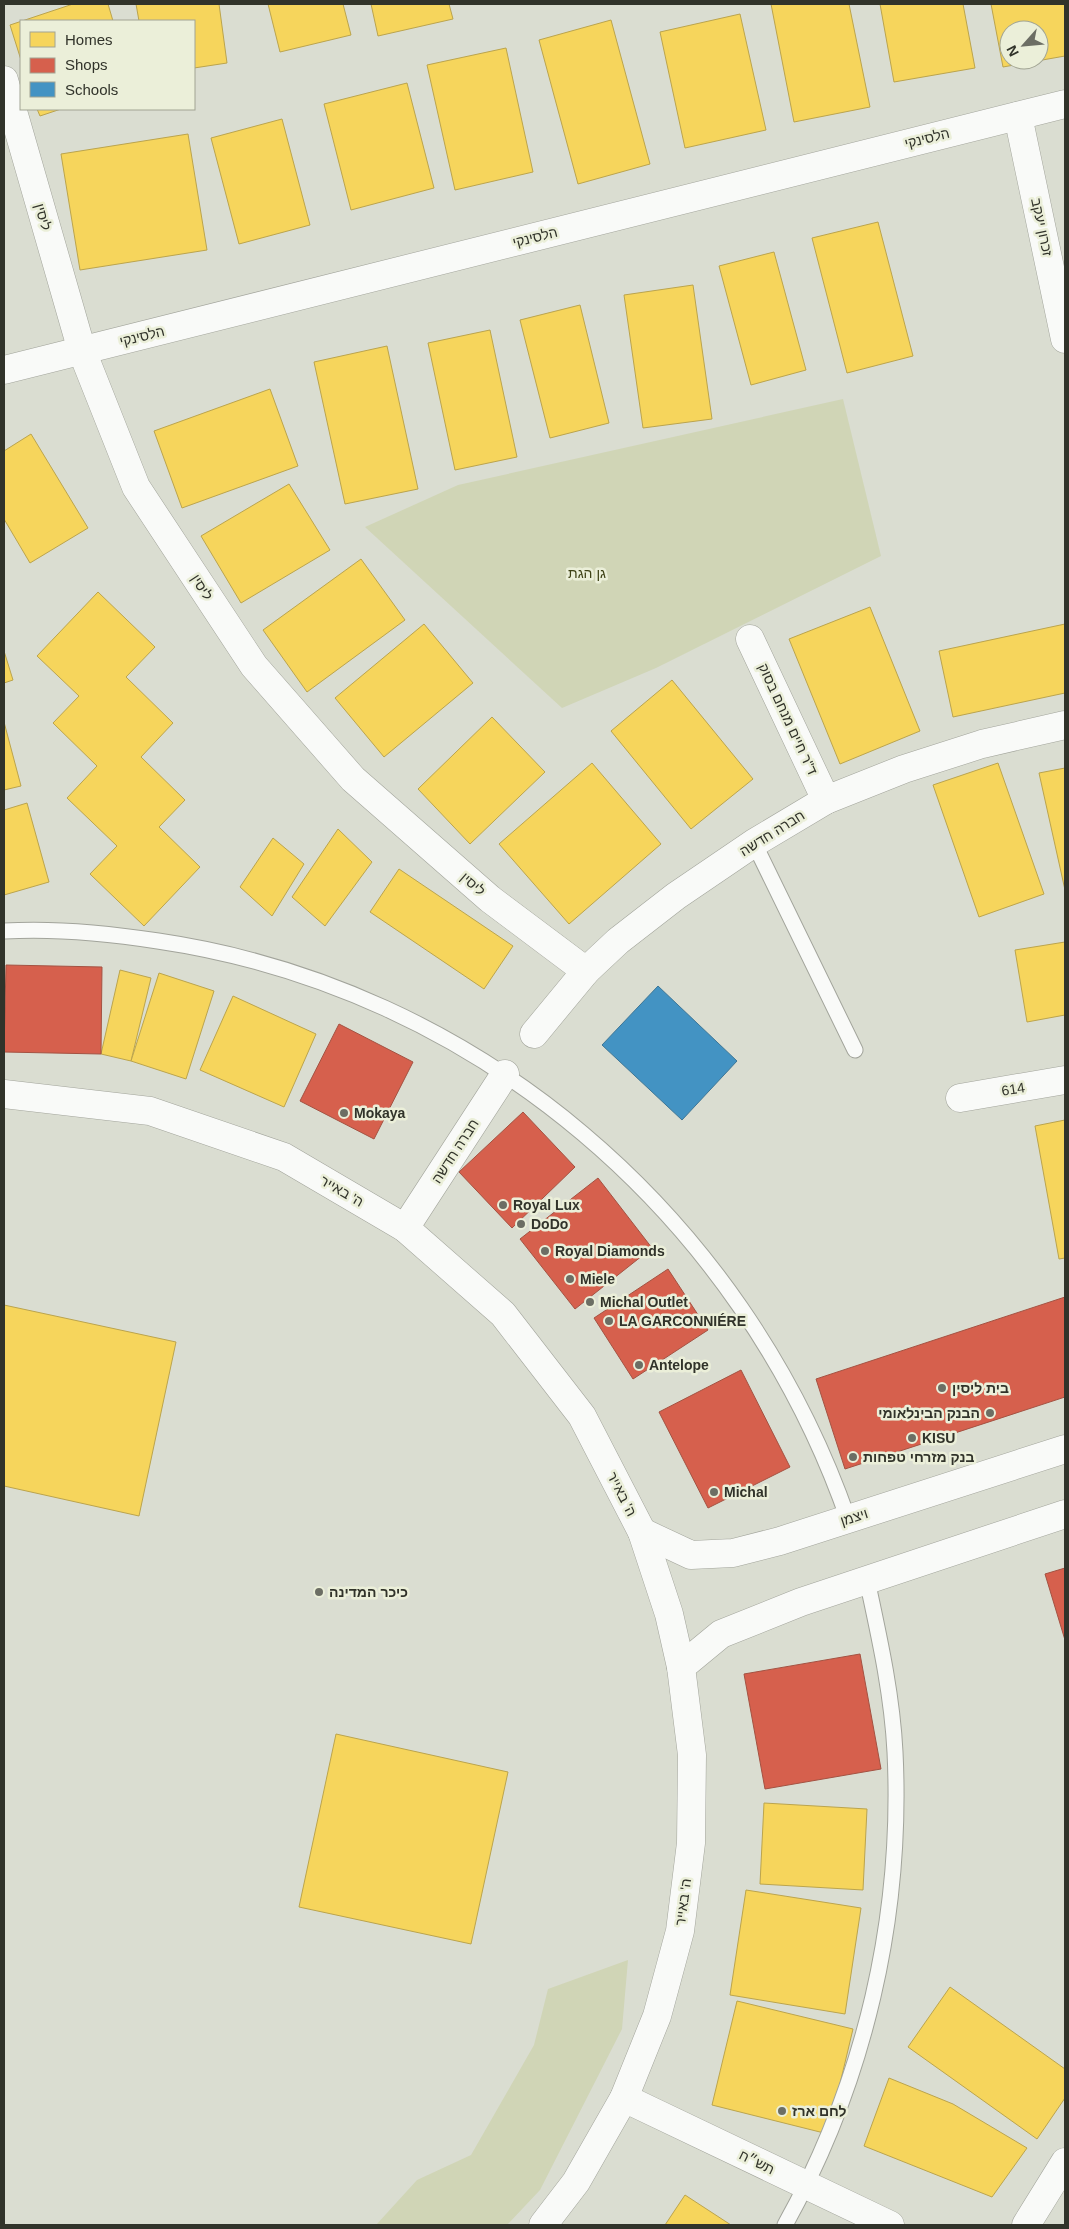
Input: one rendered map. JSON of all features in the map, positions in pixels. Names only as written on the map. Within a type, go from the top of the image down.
[{"type":"street","name":"ליסין","points":[[4,80],[82,351],[136,488],[254,666],[353,779],[490,899],[586,971]]},
{"type":"street","name":"הלסינקי","points":[[4,370],[1065,104]]},
{"type":"street","name":"זכרון יעקב","points":[[1018,116],[1065,339]]},
{"type":"street","name":"ד\"ר חיים מנחם בסוק","points":[[750,639],[826,800]]},
{"type":"street","name":"חברה חדשה","points":[[534,1034],[586,971],[618,940],[754,843],[826,800],[904,769],[982,744],[1065,725]]},
{"type":"street","name":"חברה חדשה","points":[[405,1228],[505,1074]]},
{"type":"street","name":"614","points":[[960,1098],[1065,1080]]},
{"type":"street","name":"ה' באייר","points":[[4,1094],[150,1111],[284,1157],[405,1228],[503,1314],[582,1416],[642,1532],[669,1614],[681,1667],[692,1755],[691,1843],[680,1930],[657,2016],[624,2098],[576,2182],[543,2225]]},
{"type":"street","name":"ויצמן","points":[[642,1532],[691,1555],[733,1553],[1065,1449]]},
{"type":"street","points":[[681,1667],[721,1634],[800,1602],[1065,1514]]},
{"type":"street","name":"תש״ח","points":[[624,2098],[890,2225]]},
{"type":"street","points":[[1026,2225],[1065,2162]]},
{"type":"lane","points":[[754,843],[855,1050]]},
{"type":"lane","points":[[4,931],[31,929],[114,934],[197,947],[278,967],[357,996],[434,1031],[505,1074],[577,1128],[638,1182],[704,1255],[756,1328],[801,1406],[838,1488],[848,1518]]},
{"type":"lane","points":[[785,2225],[807,2186],[847,2090],[869,2018],[887,1930],[896,1840],[895,1751],[885,1661],[867,1580]]},
{"type":"green space","name":"גן הגת","points":[[843,399],[881,556],[656,668],[562,708],[365,527],[458,485]]},
{"type":"green space","points":[[628,1960],[622,2029],[540,2190],[507,2225],[376,2225],[417,2180],[471,2155],[534,2045],[548,1989]]},
{"type":"building: Homes","points":[[73,4],[108,4],[113,20],[25,20]]},
{"type":"building: Homes","points":[[136,4],[219,4],[227,63],[195,68],[195,20],[139,20]]},
{"type":"building: Homes","points":[[268,4],[343,4],[351,35],[280,52]]},
{"type":"building: Homes","points":[[371,4],[449,4],[453,19],[378,36]]},
{"type":"building: Homes","points":[[771,4],[849,4],[870,107],[794,122]]},
{"type":"building: Homes","points":[[880,4],[963,4],[975,68],[894,82]]},
{"type":"building: Homes","points":[[991,4],[1065,4],[1065,56],[1049,59],[1049,20],[999,20],[999,46]]},
{"type":"building: Homes","points":[[740,14],[766,130],[685,148],[660,32]]},
{"type":"building: Homes","points":[[611,20],[650,164],[578,184],[539,40]]},
{"type":"building: Homes","points":[[20,21],[20,57],[10,25]]},
{"type":"building: Homes","points":[[506,48],[533,172],[455,190],[427,65]]},
{"type":"building: Homes","points":[[407,83],[434,188],[351,210],[324,104]]},
{"type":"building: Homes","points":[[37,110],[58,110],[40,116]]},
{"type":"building: Homes","points":[[282,119],[310,225],[239,244],[211,138]]},
{"type":"building: Homes","points":[[188,134],[207,250],[80,270],[61,154]]},
{"type":"building: Homes","points":[[878,222],[913,356],[847,373],[812,238]]},
{"type":"building: Homes","points":[[774,252],[806,370],[751,385],[719,266]]},
{"type":"building: Homes","points":[[693,285],[712,419],[643,428],[624,295]]},
{"type":"building: Homes","points":[[580,305],[609,423],[550,438],[520,320]]},
{"type":"building: Homes","points":[[490,330],[517,457],[455,470],[428,343]]},
{"type":"building: Homes","points":[[387,346],[418,489],[345,504],[314,362]]},
{"type":"building: Homes","points":[[270,389],[298,466],[182,508],[154,431]]},
{"type":"building: Homes","points":[[31,434],[88,528],[30,563],[4,519],[4,451]]},
{"type":"building: Homes","points":[[289,484],[330,550],[241,603],[201,536]]},
{"type":"building: Homes","points":[[361,559],[405,620],[307,692],[263,630]]},
{"type":"building: Homes","points":[[98,592],[155,647],[126,677],[173,723],[141,757],[185,800],[159,827],[200,867],[144,926],[90,874],[117,846],[67,798],[97,766],[53,723],[79,696],[37,656]]},
{"type":"building: Homes","points":[[870,607],[920,731],[840,764],[789,639]]},
{"type":"building: Homes","points":[[424,624],[473,683],[384,757],[335,698]]},
{"type":"building: Homes","points":[[1065,624],[1065,693],[953,717],[939,651]]},
{"type":"building: Homes","points":[[4,651],[13,680],[4,683]]},
{"type":"building: Homes","points":[[672,680],[753,779],[691,829],[611,731]]},
{"type":"building: Homes","points":[[492,717],[545,772],[470,844],[418,789]]},
{"type":"building: Homes","points":[[4,722],[21,786],[4,790]]},
{"type":"building: Homes","points":[[592,763],[661,844],[569,924],[499,844]]},
{"type":"building: Homes","points":[[998,763],[1044,894],[979,917],[933,785]]},
{"type":"building: Homes","points":[[1065,768],[1065,890],[1039,773]]},
{"type":"building: Homes","points":[[27,803],[49,882],[4,895],[4,810]]},
{"type":"building: Homes","points":[[338,829],[372,862],[325,926],[292,897]]},
{"type":"building: Homes","points":[[273,838],[304,864],[272,916],[240,887]]},
{"type":"building: Homes","points":[[399,869],[513,946],[484,989],[370,912]]},
{"type":"building: Homes","points":[[1065,942],[1065,1015],[1027,1022],[1015,950]]},
{"type":"building: Homes","points":[[120,970],[151,978],[131,1061],[101,1054]]},
{"type":"building: Homes","points":[[159,973],[214,991],[186,1079],[131,1061]]},
{"type":"building: Homes","points":[[233,996],[316,1034],[284,1107],[200,1070]]},
{"type":"building: Homes","points":[[1065,1120],[1065,1258],[1059,1259],[1035,1126]]},
{"type":"building: Homes","points":[[4,1305],[176,1342],[139,1516],[4,1486]]},
{"type":"building: Homes","points":[[336,1734],[508,1772],[471,1944],[299,1907]]},
{"type":"building: Homes","points":[[764,1803],[867,1809],[863,1890],[760,1884]]},
{"type":"building: Homes","points":[[746,1890],[861,1908],[845,2014],[730,1995]]},
{"type":"building: Homes","points":[[950,1987],[1065,2069],[1065,2098],[1037,2139],[908,2047]]},
{"type":"building: Homes","points":[[737,2001],[853,2029],[828,2134],[712,2105]]},
{"type":"building: Homes","points":[[889,2078],[953,2104],[1027,2148],[992,2197],[864,2146]]},
{"type":"building: Homes","points":[[685,2195],[731,2225],[665,2225]]},
{"type":"building: Shops","points":[[6,965],[102,967],[101,1054],[4,1052]]},
{"type":"building: Shops","points":[[339,1024],[413,1062],[374,1139],[300,1101]]},
{"type":"building: Shops","points":[[523,1112],[575,1167],[512,1228],[459,1172]]},
{"type":"building: Shops","points":[[598,1178],[652,1248],[575,1309],[520,1239]]},
{"type":"building: Shops","points":[[668,1269],[708,1330],[633,1379],[594,1318]]},
{"type":"building: Shops","name":"בית ליסין","points":[[1065,1297],[1065,1397],[845,1469],[816,1379]]},
{"type":"building: Shops","points":[[741,1370],[790,1467],[708,1508],[659,1412]]},
{"type":"building: Shops","points":[[1065,1568],[1065,1640],[1045,1574]]},
{"type":"building: Shops","points":[[860,1654],[881,1769],[765,1789],[744,1674]]},
{"type":"building: Schools","points":[[658,986],[737,1061],[682,1120],[602,1045]]},
{"type":"place","name":"Mokaya","points":[[344,1113]]},
{"type":"place","name":"Royal Lux","points":[[503,1205]]},
{"type":"place","name":"DoDo","points":[[521,1224]]},
{"type":"place","name":"Royal Diamonds","points":[[545,1251]]},
{"type":"place","name":"Miele","points":[[570,1279]]},
{"type":"place","name":"Michal Outlet","points":[[590,1302]]},
{"type":"place","name":"LA GARCONNIÉRE","points":[[609,1321]]},
{"type":"place","name":"Antelope","points":[[639,1365]]},
{"type":"place","name":"בית ליסין","points":[[942,1388]]},
{"type":"place","name":"הבנק הבינלאומי","points":[[990,1413]]},
{"type":"place","name":"KISU","points":[[912,1438]]},
{"type":"place","name":"בנק מזרחי טפחות","points":[[853,1457]]},
{"type":"place","name":"Michal","points":[[714,1492]]},
{"type":"place","name":"כיכר המדינה","points":[[319,1592]]},
{"type":"place","name":"לחם ארז","points":[[782,2111]]}]
